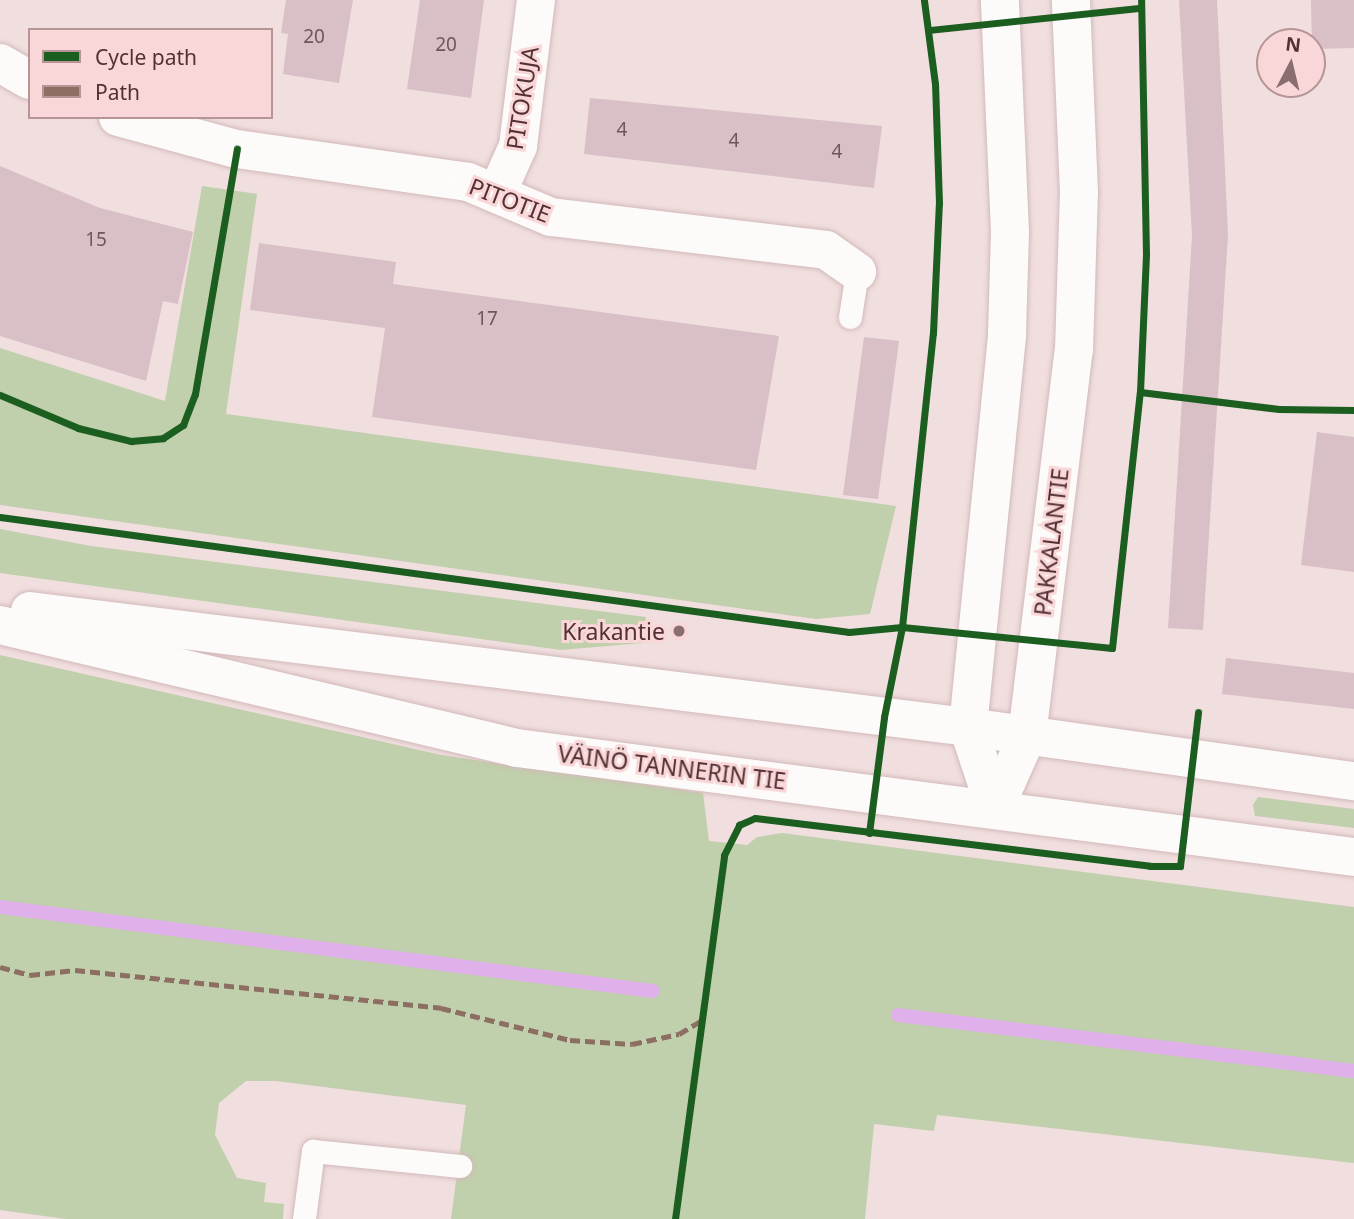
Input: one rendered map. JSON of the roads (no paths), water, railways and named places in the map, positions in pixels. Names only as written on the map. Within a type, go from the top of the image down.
[{"type":"main road","name":"PITOKUJA","points":[[497,193],[518,146],[536,0]]},
{"type":"main road","points":[[995,808],[968,727],[1007,333],[1010,232],[1000,0]]},
{"type":"main road","name":"PAKKALANTIE","points":[[995,808],[1027,736],[1074,350],[1079,193],[1071,0]]},
{"type":"main road","points":[[0,64],[28,79]]},
{"type":"main road","name":"PITOTIE","points":[[125,119],[237,149],[468,182],[551,217],[826,250],[857,272]]},
{"type":"main road","points":[[0,607],[968,727],[1354,781]]},
{"type":"main road","name":"VÄINÖ TANNERIN TIE","points":[[0,625],[517,748],[995,808],[1354,857]]},
{"type":"lane","points":[[850,317],[857,272]]},
{"type":"lane","points":[[303,1219],[313,1152],[460,1166]]},
{"type":"waterway","points":[[0,907],[653,991]]},
{"type":"waterway","points":[[898,1015],[1354,1071]]},
{"type":"place","name":"Krakantie","points":[[679,631]]}]
